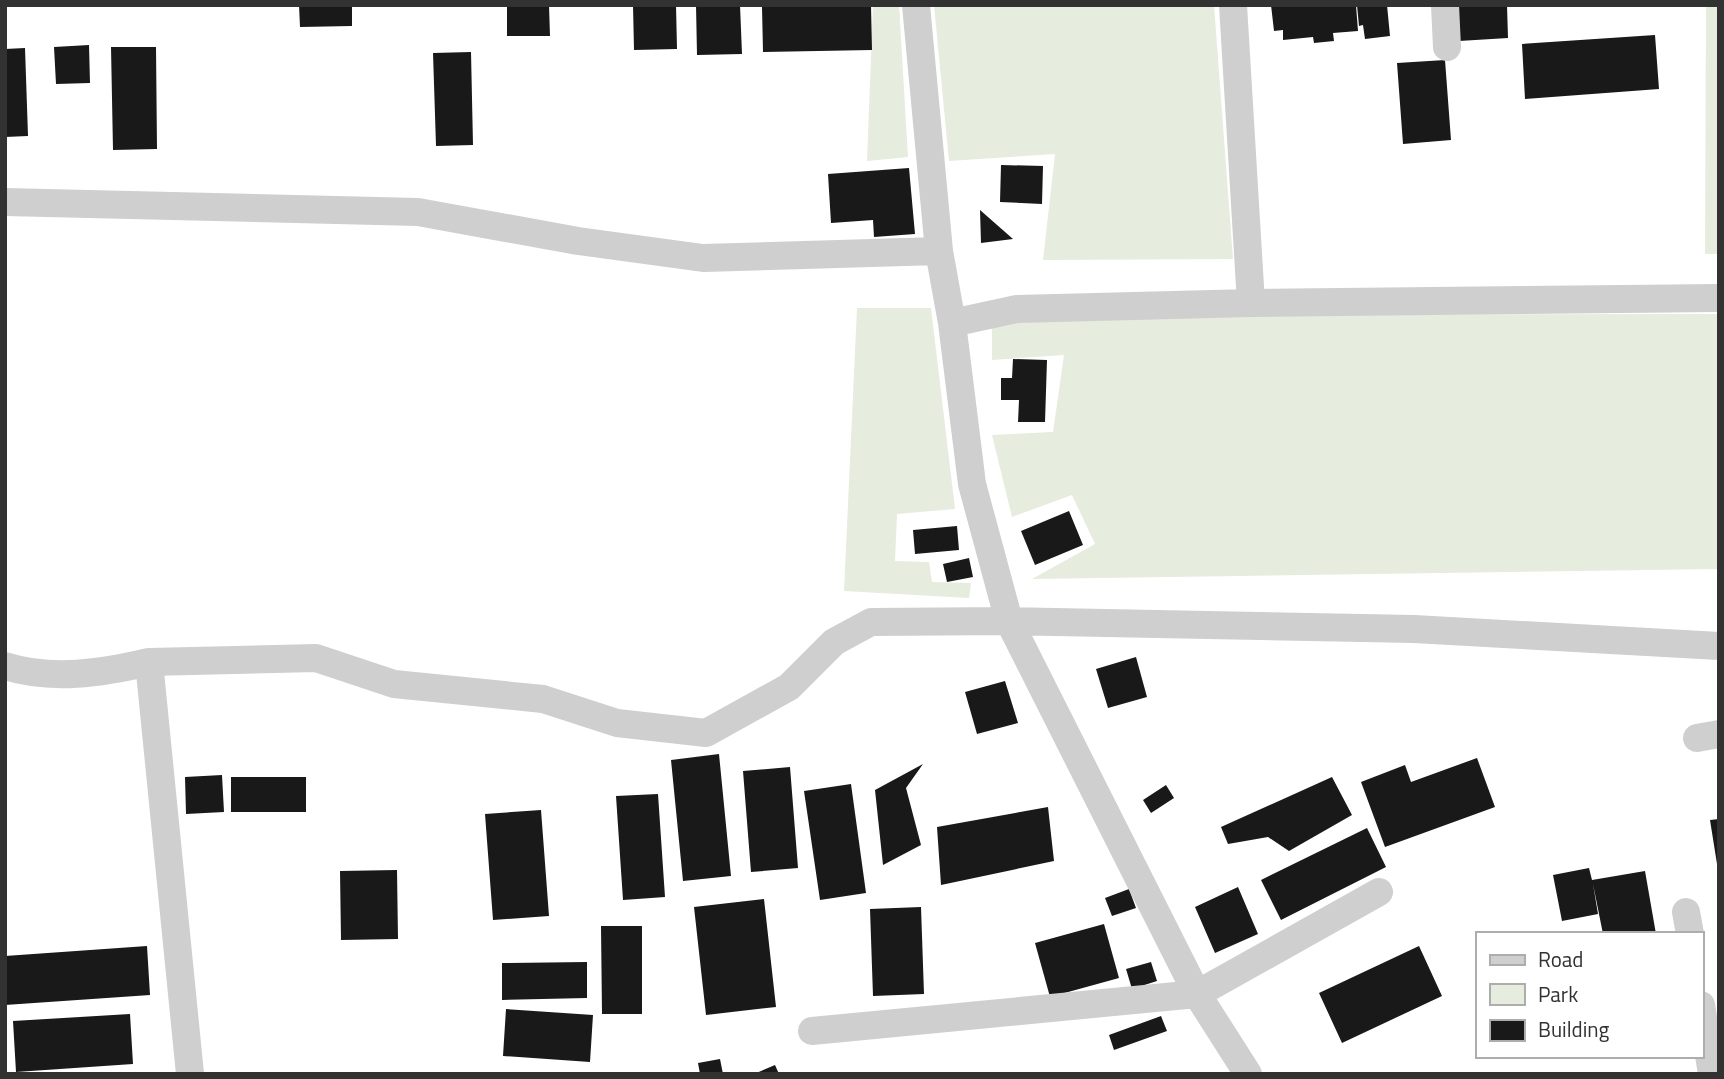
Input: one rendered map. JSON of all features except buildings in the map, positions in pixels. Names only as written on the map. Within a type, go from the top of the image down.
[{"type":"street","points":[[916,5],[939,251],[952,323],[972,484],[1009,621],[1197,993],[1248,1074]]},
{"type":"street","points":[[1233,5],[1251,303]]},
{"type":"street","points":[[1445,5],[1447,47]]},
{"type":"street","points":[[5,202],[418,212],[579,241],[703,258],[939,251]]},
{"type":"street","points":[[952,323],[1017,310],[1251,303],[1719,298]]},
{"type":"street","points":[[5,666],[29,674],[103,673],[149,662],[316,658],[394,684],[544,699],[617,723],[705,733],[789,687],[834,642],[871,622],[1009,621],[1414,629],[1719,646]]},
{"type":"street","points":[[149,662],[190,1074]]},
{"type":"street","points":[[812,1031],[1197,993],[1379,892]]},
{"type":"street","points":[[1703,1018],[1712,1074]]},
{"type":"green space","points":[[873,5],[899,5],[908,157],[867,161]]},
{"type":"green space","points":[[934,5],[1214,5],[1233,259],[1043,260],[1055,154],[949,161]]},
{"type":"green space","points":[[1706,5],[1719,5],[1719,254],[1705,254]]},
{"type":"green space","points":[[857,308],[931,308],[955,509],[897,514],[895,561],[929,562],[932,582],[971,583],[969,598],[844,591]]},
{"type":"green space","points":[[1719,314],[1719,569],[1032,579],[1095,544],[1072,495],[1012,517],[992,435],[1053,432],[1064,355],[992,360],[992,315]]}]
